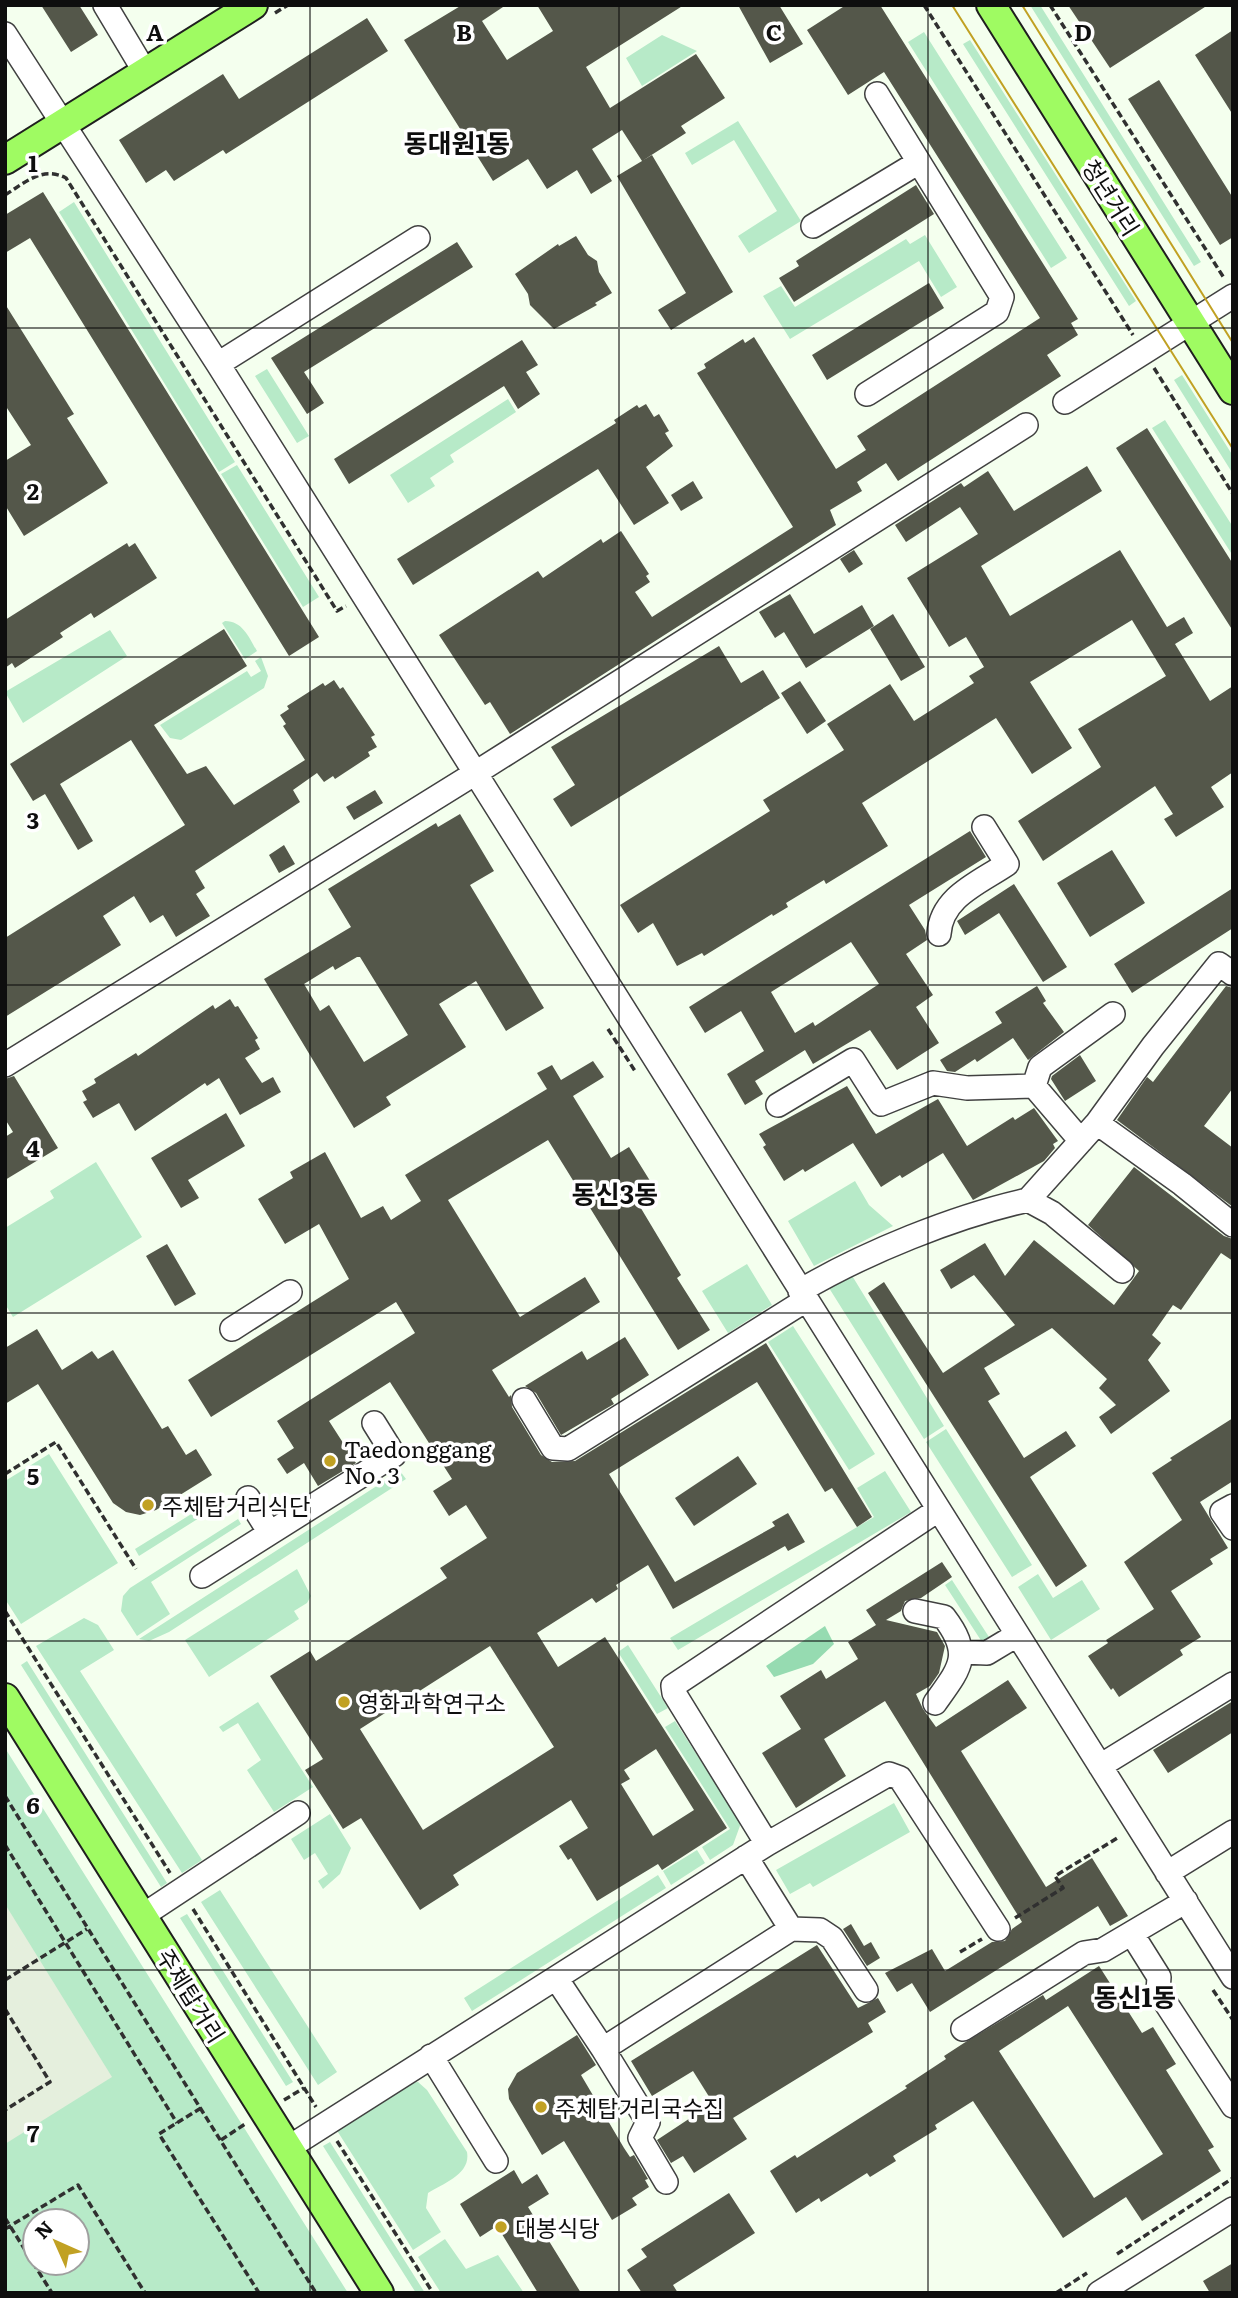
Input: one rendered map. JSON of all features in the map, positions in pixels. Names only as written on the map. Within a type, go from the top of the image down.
[{"type":"main road","name":"청년거리","points":[[991,5],[1233,390]]},
{"type":"main road","points":[[5,160],[145,72],[259,13]]},
{"type":"main road","name":"주체탑거리","points":[[5,1698],[379,2293]]},
{"type":"street","points":[[105,5],[145,72]]},
{"type":"street","points":[[5,34],[218,363],[474,774],[1167,1873],[1231,1970]]},
{"type":"street","points":[[867,394],[997,312],[1002,297],[877,94]]},
{"type":"street","points":[[813,226],[919,162]]},
{"type":"street","points":[[218,363],[418,238]]},
{"type":"street","points":[[1065,402],[1191,323],[1229,289]]},
{"type":"street","points":[[5,1065],[474,774],[1026,425]]},
{"type":"street","points":[[939,934],[939,919],[950,901],[1007,864],[984,827]]},
{"type":"street","points":[[524,1400],[553,1448],[568,1449],[803,1295],[827,1275],[950,1224],[1028,1200],[1097,1123],[1153,1046],[1226,969]]},
{"type":"street","points":[[1034,1086],[1041,1067],[1113,1014]]},
{"type":"street","points":[[778,1105],[853,1060],[881,1104],[933,1083],[967,1088],[1034,1086]]},
{"type":"street","points":[[1034,1086],[1081,1141]]},
{"type":"street","points":[[1097,1123],[1182,1184],[1233,1225]]},
{"type":"street","points":[[1028,1200],[1052,1213],[1122,1271]]},
{"type":"street","points":[[232,1329],[290,1292]]},
{"type":"street","points":[[202,1576],[394,1455],[374,1423]]},
{"type":"street","points":[[248,1498],[270,1533]]},
{"type":"street","points":[[1233,1506],[1222,1512],[1233,1528]]},
{"type":"street","points":[[767,1844],[674,1693],[673,1686],[938,1510]]},
{"type":"street","points":[[915,1611],[944,1616],[956,1633],[963,1652],[957,1673],[935,1703]]},
{"type":"street","points":[[963,1652],[987,1653],[1017,1634]]},
{"type":"street","points":[[1100,1766],[1233,1684]]},
{"type":"street","points":[[288,2148],[746,1857],[890,1774],[900,1777],[998,1929]]},
{"type":"street","points":[[142,1916],[298,1813]]},
{"type":"street","points":[[1167,1873],[1233,1832]]},
{"type":"street","points":[[746,1857],[791,1929]]},
{"type":"street","points":[[963,2029],[1084,1954],[1103,1950],[1186,1901]]},
{"type":"street","points":[[603,2049],[791,1929],[820,1930],[832,1938],[866,1990]]},
{"type":"street","points":[[1132,1934],[1159,1977],[1158,1991],[1233,2106]]},
{"type":"street","points":[[556,1978],[648,2122],[640,2138],[666,2182]]},
{"type":"street","points":[[431,2056],[496,2161]]},
{"type":"street","points":[[1099,2293],[1233,2208]]},
{"type":"path","points":[[259,13],[288,5]]},
{"type":"path","points":[[924,5],[1233,494]]},
{"type":"path","points":[[1050,5],[1229,289]]},
{"type":"path","points":[[5,195],[41,172],[53,172],[66,178],[337,611]]},
{"type":"path","points":[[5,1474],[56,1442],[136,1569]]},
{"type":"path","points":[[5,1611],[433,2293]]},
{"type":"path","points":[[5,1796],[316,2293]]},
{"type":"path","points":[[960,1952],[1063,1888],[1055,1876],[1119,1837]]},
{"type":"path","points":[[5,1845],[177,2123]]},
{"type":"path","points":[[5,1980],[87,1929]]},
{"type":"path","points":[[5,2009],[50,2082],[5,2110]]},
{"type":"path","points":[[201,2108],[159,2134],[259,2293]]},
{"type":"path","points":[[1108,2259],[1233,2178]]},
{"type":"path","points":[[5,2229],[78,2185],[145,2293]]},
{"type":"path","points":[[5,2218],[52,2293]]},
{"type":"path","points":[[1056,2293],[1098,2266]]},
{"type":"green space","points":[[1030,5],[1040,5],[1201,262],[1194,266]]},
{"type":"green space","points":[[924,32],[1067,258],[1051,268],[908,42]]},
{"type":"green space","points":[[662,35],[697,51],[642,86],[626,58]]},
{"type":"green space","points":[[970,40],[1136,301],[1129,306],[963,44]]},
{"type":"green space","points":[[738,121],[801,221],[749,253],[738,236],[777,211],[734,140],[692,165],[685,153]]},
{"type":"green space","points":[[74,202],[235,462],[219,472],[59,212]]},
{"type":"green space","points":[[925,235],[957,287],[941,297],[919,261],[790,339],[763,296],[781,286],[795,307],[906,239],[910,244]]},
{"type":"green space","points":[[267,369],[309,436],[297,443],[255,376]]},
{"type":"green space","points":[[1182,375],[1233,456],[1233,474],[1174,380]]},
{"type":"green space","points":[[508,399],[516,412],[450,455],[454,462],[430,478],[435,486],[408,503],[390,475]]},
{"type":"green space","points":[[1165,420],[1233,527],[1233,556],[1152,428]]},
{"type":"green space","points":[[237,465],[319,597],[303,607],[221,474]]},
{"type":"green space","points":[[225,621],[241,627],[257,651],[245,659],[222,623]]},
{"type":"green space","points":[[110,630],[127,656],[23,723],[5,692]]},
{"type":"green space","points":[[261,657],[268,676],[264,688],[181,740],[170,738],[160,725],[247,671],[251,677],[261,671],[255,661]]},
{"type":"green space","points":[[96,1162],[142,1237],[13,1317],[5,1304],[5,1228],[54,1198],[50,1191]]},
{"type":"green space","points":[[855,1181],[869,1205],[893,1226],[814,1266],[788,1221]]},
{"type":"green space","points":[[747,1264],[772,1305],[728,1333],[702,1291]]},
{"type":"green space","points":[[851,1274],[944,1426],[924,1439],[829,1288]]},
{"type":"green space","points":[[793,1326],[875,1454],[849,1470],[768,1342]]},
{"type":"green space","points":[[946,1429],[1032,1565],[1012,1577],[926,1442]]},
{"type":"green space","points":[[49,1454],[118,1563],[21,1624],[5,1599],[5,1481]]},
{"type":"green space","points":[[400,1471],[406,1479],[169,1632],[149,1641],[139,1639]]},
{"type":"green space","points":[[885,1471],[911,1512],[678,1650],[670,1638],[874,1517],[857,1488]]},
{"type":"green space","points":[[222,1495],[226,1501],[139,1556],[135,1549]]},
{"type":"green space","points":[[238,1519],[241,1524],[151,1582],[170,1614],[137,1636],[121,1611],[123,1596],[130,1588]]},
{"type":"green space","points":[[297,1569],[311,1596],[307,1603],[294,1611],[299,1619],[209,1677],[185,1640]]},
{"type":"green space","points":[[1038,1574],[1053,1598],[1082,1580],[1100,1609],[1051,1640],[1018,1587]]},
{"type":"green space","points":[[952,1580],[989,1637],[982,1642],[945,1585]]},
{"type":"green space","points":[[84,1618],[98,1625],[114,1650],[80,1671],[202,1860],[182,1873],[36,1646]]},
{"type":"green space","points":[[825,1626],[834,1644],[813,1664],[774,1677],[766,1666]]},
{"type":"green space","points":[[628,1645],[668,1708],[657,1714],[618,1652]]},
{"type":"green space","points":[[27,1661],[167,1883],[161,1887],[21,1665]]},
{"type":"green space","points":[[258,1702],[313,1787],[274,1812],[247,1770],[261,1760],[238,1723],[223,1732],[219,1727]]},
{"type":"green space","points":[[675,1721],[741,1823],[733,1845],[710,1860],[702,1847],[730,1829],[665,1727]]},
{"type":"green space","points":[[5,1748],[348,2293],[5,2293]]},
{"type":"green space","points":[[894,1803],[910,1832],[813,1887],[810,1883],[790,1894],[776,1870]]},
{"type":"green space","points":[[330,1814],[351,1848],[340,1874],[323,1889],[318,1881],[328,1874],[315,1853],[304,1860],[291,1839]]},
{"type":"green space","points":[[697,1850],[705,1863],[671,1885],[663,1871]]},
{"type":"green space","points":[[658,1875],[666,1888],[472,2011],[464,1998]]},
{"type":"green space","points":[[220,1890],[337,2072],[318,2085],[201,1902]]},
{"type":"green space","points":[[187,1914],[293,2082],[286,2086],[180,1918]]},
{"type":"green space","points":[[418,2082],[427,2090],[467,2152],[467,2160],[461,2172],[428,2193],[426,2208],[441,2232],[413,2250],[336,2129],[408,2083]]},
{"type":"green space","points":[[330,2142],[425,2293],[416,2293],[323,2146]]},
{"type":"green space","points":[[445,2239],[466,2269],[498,2255],[524,2293],[441,2293],[418,2257]]},
{"type":"shaded area","points":[[5,1904],[112,2077],[5,2144]]},
{"type":"building","points":[[41,5],[79,5],[98,35],[71,52]]},
{"type":"building","points":[[462,5],[506,5],[482,21],[507,60],[553,31],[537,5],[684,5],[586,67],[610,108],[696,54],[725,98],[681,126],[686,133],[642,161],[622,130],[592,149],[612,181],[591,194],[577,170],[547,189],[528,159],[493,181],[404,40]]},
{"type":"building","points":[[738,5],[779,5],[803,44],[770,63]]},
{"type":"building","points":[[846,5],[880,5],[1078,319],[1071,323],[1078,335],[1047,355],[1061,376],[898,481],[886,463],[857,482],[862,491],[830,510],[836,525],[510,734],[490,702],[485,705],[439,635],[538,571],[543,578],[601,539],[603,543],[621,531],[649,574],[646,576],[650,582],[635,592],[652,617],[793,527],[697,373],[706,368],[704,364],[743,339],[745,343],[754,337],[836,469],[866,450],[857,436],[1040,318],[884,72],[848,95],[807,30]]},
{"type":"building","points":[[1068,5],[1208,5],[1110,68]]},
{"type":"building","points":[[367,18],[388,51],[226,154],[223,150],[174,181],[166,170],[146,183],[119,140],[223,74],[239,99]]},
{"type":"building","points":[[1233,30],[1233,115],[1195,55]]},
{"type":"building","points":[[1159,80],[1233,198],[1233,237],[1220,245],[1128,99]]},
{"type":"building","points":[[652,155],[733,292],[671,330],[658,310],[686,293],[617,176]]},
{"type":"building","points":[[916,185],[934,214],[794,302],[779,278],[799,266],[796,261]]},
{"type":"building","points":[[43,192],[319,637],[289,656],[30,238],[5,253],[5,215]]},
{"type":"building","points":[[576,236],[588,255],[597,261],[599,272],[612,293],[595,303],[597,305],[554,329],[530,305],[528,294],[515,274],[558,244],[559,246]]},
{"type":"building","points":[[457,242],[473,267],[304,372],[324,403],[307,414],[271,358]]},
{"type":"building","points":[[929,283],[944,308],[827,380],[812,355]]},
{"type":"building","points":[[5,304],[74,414],[67,418],[108,483],[24,536],[5,505],[5,461],[31,445],[5,405]]},
{"type":"building","points":[[522,340],[538,365],[526,372],[540,394],[518,409],[504,386],[349,484],[334,459]]},
{"type":"building","points":[[646,404],[654,417],[659,414],[669,431],[665,433],[673,446],[646,467],[669,503],[634,525],[598,469],[413,585],[397,559],[616,423],[614,420],[637,405],[639,408]]},
{"type":"building","points":[[1147,428],[1233,564],[1233,631],[1116,448]]},
{"type":"building","points":[[1087,466],[1102,491],[981,566],[1010,616],[1120,550],[1167,627],[1184,617],[1193,633],[1175,644],[1210,701],[1233,686],[1233,772],[1211,787],[1224,807],[1176,837],[1164,819],[1173,814],[1155,786],[1043,861],[1018,821],[1101,767],[1078,729],[1166,676],[1132,620],[1030,682],[1072,748],[1032,774],[996,718],[862,803],[888,846],[826,884],[824,880],[786,903],[788,907],[704,956],[702,953],[677,966],[653,923],[638,933],[620,905],[770,811],[763,800],[844,750],[827,724],[890,684],[914,721],[974,683],[969,676],[984,667],[966,637],[949,647],[907,578],[978,534],[960,507],[906,542],[895,525],[961,483],[964,487],[988,471],[1014,511]]},
{"type":"building","points":[[693,481],[703,498],[681,511],[671,495]]},
{"type":"building","points":[[127,543],[129,547],[135,543],[157,578],[94,618],[91,613],[60,633],[63,637],[15,668],[12,663],[5,668],[5,620]]},
{"type":"building","points":[[854,550],[863,564],[849,573],[840,559]]},
{"type":"building","points":[[790,594],[814,634],[862,605],[874,626],[806,668],[784,632],[775,638],[759,612]]},
{"type":"building","points":[[893,614],[925,667],[901,681],[870,629]]},
{"type":"building","points":[[224,629],[247,666],[154,725],[187,774],[206,766],[234,805],[305,760],[283,726],[286,724],[280,715],[289,709],[287,706],[323,683],[325,686],[334,680],[340,689],[343,687],[375,735],[371,737],[377,747],[368,752],[370,756],[335,779],[333,776],[324,782],[317,773],[293,790],[300,802],[195,871],[205,888],[196,894],[210,916],[176,937],[163,915],[150,923],[134,896],[103,916],[121,945],[5,1017],[5,938],[185,825],[131,740],[60,784],[93,841],[78,850],[45,794],[33,801],[10,764]]},
{"type":"building","points":[[719,646],[741,683],[763,670],[780,698],[571,827],[553,799],[575,785],[551,747]]},
{"type":"building","points":[[800,681],[826,721],[807,734],[781,693]]},
{"type":"building","points":[[375,790],[383,803],[354,820],[346,807]]},
{"type":"building","points":[[460,814],[494,871],[470,885],[544,1008],[506,1031],[476,981],[439,1004],[466,1047],[386,1097],[391,1105],[354,1128],[264,979],[351,927],[328,889],[436,823],[438,827]],"holes":[[[360,957],[408,1035],[364,1062],[329,1005],[320,1011],[304,984],[333,966],[335,970]]]},
{"type":"building","points":[[970,831],[986,857],[909,905],[925,930],[927,940],[906,954],[933,995],[916,1007],[939,1043],[897,1070],[870,1030],[813,1064],[805,1050],[755,1081],[763,1094],[745,1105],[727,1074],[764,1051],[741,1011],[705,1033],[689,1007]],"holes":[[[851,942],[879,984],[815,1026],[813,1022],[795,1033],[771,992]]]},
{"type":"building","points":[[284,845],[295,864],[279,873],[269,855]]},
{"type":"building","points":[[1112,850],[1145,903],[1090,937],[1057,883]]},
{"type":"building","points":[[1014,884],[1067,967],[1043,982],[999,913],[965,935],[957,921]]},
{"type":"building","points":[[1233,888],[1233,928],[1132,993],[1114,964]]},
{"type":"building","points":[[1037,986],[1046,1001],[1043,1003],[1064,1032],[1028,1060],[1013,1038],[977,1062],[975,1059],[955,1072],[947,1071],[940,1060],[1002,1023],[995,1012]]},
{"type":"building","points":[[1226,986],[1233,988],[1233,1088],[1204,1126],[1233,1148],[1233,1207],[1117,1120],[1147,1077],[1153,1082]]},
{"type":"building","points":[[230,999],[235,1007],[238,1006],[258,1038],[255,1040],[260,1049],[245,1058],[262,1083],[273,1077],[281,1092],[240,1115],[219,1078],[207,1086],[205,1083],[135,1131],[119,1103],[93,1118],[83,1102],[87,1100],[82,1091],[96,1083],[94,1079],[136,1053],[138,1056],[213,1005],[215,1009]]},
{"type":"building","points":[[1080,1055],[1096,1081],[1065,1101],[1051,1079]]},
{"type":"building","points":[[593,1061],[604,1077],[573,1096],[611,1158],[629,1147],[652,1184],[633,1195],[681,1275],[677,1278],[710,1330],[678,1350],[548,1140],[448,1200],[520,1317],[585,1277],[600,1302],[492,1370],[509,1397],[511,1395],[512,1407],[541,1455],[552,1462],[575,1461],[766,1343],[872,1517],[857,1527],[832,1488],[825,1492],[757,1382],[609,1474],[675,1582],[775,1526],[772,1522],[788,1513],[805,1542],[788,1551],[785,1546],[673,1609],[648,1565],[616,1585],[618,1589],[596,1603],[592,1598],[537,1633],[558,1667],[605,1637],[727,1828],[662,1870],[658,1864],[597,1901],[571,1858],[568,1860],[559,1846],[588,1828],[571,1800],[453,1875],[459,1885],[420,1910],[361,1818],[343,1829],[305,1770],[323,1759],[270,1676],[310,1651],[316,1661],[447,1578],[440,1568],[487,1538],[466,1505],[449,1516],[433,1491],[452,1479],[390,1382],[329,1421],[356,1463],[318,1486],[304,1463],[287,1474],[277,1459],[294,1448],[277,1421],[415,1333],[396,1302],[211,1417],[188,1380],[349,1279],[319,1224],[285,1244],[258,1199],[293,1178],[290,1172],[325,1152],[361,1218],[383,1206],[391,1220],[421,1201],[405,1175],[547,1089],[537,1073],[552,1065],[561,1080]],"holes":[[[490,1646],[554,1747],[423,1830],[360,1729]],[[656,1749],[694,1810],[653,1836],[621,1784],[630,1779],[624,1770]]]},
{"type":"building","points":[[14,1076],[58,1148],[5,1180],[5,1137],[13,1132],[5,1119],[5,1079]]},
{"type":"building","points":[[847,1086],[876,1134],[938,1099],[967,1146],[1013,1117],[1015,1120],[1034,1108],[1058,1141],[1053,1144],[1055,1148],[1044,1161],[973,1200],[943,1153],[902,1178],[900,1175],[881,1187],[853,1143],[805,1172],[803,1169],[784,1181],[763,1147],[766,1145],[759,1134]]},
{"type":"building","points":[[226,1113],[245,1146],[188,1180],[199,1198],[181,1208],[151,1158]]},
{"type":"building","points":[[1134,1167],[1224,1236],[1233,1239],[1233,1261],[1221,1253],[1181,1310],[1173,1305],[1152,1335],[1161,1343],[1148,1360],[1170,1391],[1111,1434],[1099,1417],[1116,1405],[1099,1388],[1107,1379],[1052,1328],[984,1368],[1000,1394],[988,1401],[1024,1458],[1066,1431],[1076,1446],[1030,1477],[1087,1566],[1056,1587],[868,1293],[884,1282],[943,1373],[1015,1325],[974,1275],[951,1289],[940,1270],[985,1243],[1005,1276],[1034,1240],[1114,1305],[1139,1271],[1088,1225]]},
{"type":"building","points":[[167,1244],[196,1294],[175,1306],[146,1256]]},
{"type":"building","points":[[37,1329],[62,1370],[92,1351],[98,1359],[113,1350],[162,1429],[168,1426],[186,1455],[196,1449],[212,1475],[156,1510],[140,1515],[126,1512],[113,1503],[38,1384],[5,1404],[5,1348]]},
{"type":"building","points":[[625,1337],[649,1375],[611,1399],[614,1404],[561,1435],[536,1393],[525,1386],[582,1351],[587,1360]]},
{"type":"building","points":[[1233,1418],[1233,1481],[1200,1502],[1228,1548],[1210,1559],[1213,1564],[1171,1591],[1201,1637],[1180,1650],[1183,1655],[1119,1697],[1113,1688],[1111,1690],[1088,1656],[1108,1643],[1106,1640],[1154,1609],[1124,1562],[1182,1520],[1152,1473],[1172,1460],[1170,1458]]},
{"type":"building","points":[[738,1456],[757,1484],[694,1526],[675,1498]]},
{"type":"building","points":[[942,1562],[952,1577],[921,1598],[905,1601],[901,1611],[886,1620],[937,1632],[945,1646],[939,1673],[930,1686],[916,1694],[923,1709],[936,1727],[1008,1680],[1027,1708],[961,1751],[1046,1887],[1092,1858],[1128,1916],[1110,1926],[1098,1906],[930,2012],[912,1983],[897,1992],[885,1973],[932,1949],[945,1971],[992,1942],[1005,1941],[1012,1929],[1022,1922],[885,1701],[824,1739],[846,1776],[796,1808],[762,1753],[801,1729],[780,1696],[821,1670],[826,1679],[858,1659],[848,1642],[876,1625],[866,1610]]},
{"type":"building","points":[[1233,1701],[1233,1732],[1168,1773],[1153,1750]]},
{"type":"building","points":[[851,1924],[864,1946],[871,1942],[880,1958],[867,1966],[843,1929]]},
{"type":"building","points":[[817,1945],[858,2008],[878,1998],[886,2012],[868,2023],[873,2032],[733,2118],[747,2139],[694,2173],[683,2156],[671,2163],[657,2140],[713,2103],[693,2071],[652,2096],[631,2061]]},
{"type":"building","points":[[1099,1966],[1142,2033],[1153,2027],[1176,2064],[1166,2070],[1214,2147],[1208,2150],[1221,2171],[1142,2221],[1126,2197],[1063,2238],[973,2101],[935,2125],[937,2129],[893,2156],[896,2161],[870,2177],[867,2173],[821,2202],[819,2198],[796,2213],[770,2171],[795,2155],[797,2158],[907,2088],[905,2086],[946,2059],[944,2056],[964,2043],[1043,1995],[1046,2000]],"holes":[[[1068,2006],[1163,2154],[1094,2198],[999,2051]]]},
{"type":"building","points":[[577,2035],[596,2065],[581,2075],[624,2148],[630,2157],[634,2155],[648,2179],[645,2180],[649,2187],[632,2198],[637,2205],[612,2220],[564,2141],[542,2155],[509,2099],[508,2089],[517,2073]]},
{"type":"building","points":[[514,2170],[522,2184],[537,2174],[549,2194],[528,2207],[581,2293],[538,2293],[497,2226],[480,2237],[460,2204]]},
{"type":"building","points":[[729,2193],[755,2233],[673,2285],[678,2293],[642,2293],[627,2270],[647,2257],[641,2249]]},
{"type":"building","points":[[1233,2263],[1233,2293],[1210,2293],[1203,2281]]},
{"type":"tram line","points":[[952,5],[1233,449]]},
{"type":"tram line","points":[[1022,5],[1233,343]]},
{"type":"place","name":"Taedonggang No. 3","points":[[330,1461]]},
{"type":"place","name":"주체탑거리식단","points":[[148,1505]]},
{"type":"place","name":"영화과학연구소","points":[[344,1702]]},
{"type":"place","name":"주체탑거리국수집","points":[[541,2107]]},
{"type":"place","name":"대봉식당","points":[[501,2227]]},
{"type":"district","name":"동대원1동","points":[[457,141]]},
{"type":"district","name":"동신3동","points":[[615,1192]]},
{"type":"district","name":"동신1동","points":[[1135,1995]]}]
